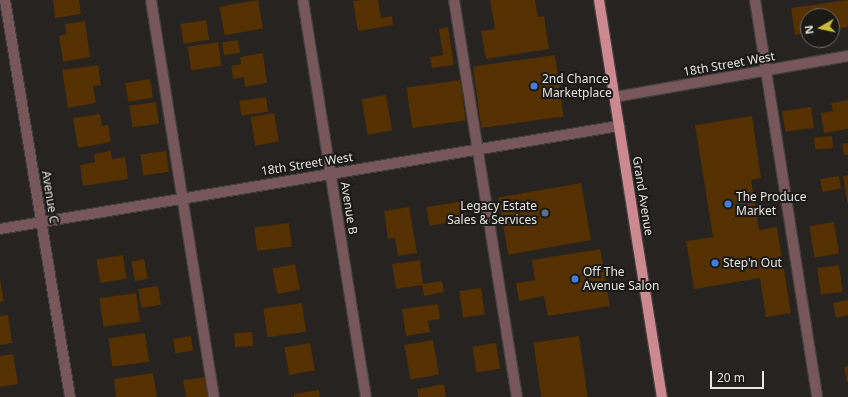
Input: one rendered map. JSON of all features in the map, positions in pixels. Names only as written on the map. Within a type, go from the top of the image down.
[{"type":"main road","name":"Grand Avenue","points":[[600,0],[662,397]]},
{"type":"street","name":"Avenue C","points":[[5,0],[70,397]]},
{"type":"street","points":[[151,0],[181,198],[214,397]]},
{"type":"street","name":"Avenue B","points":[[303,0],[366,397]]},
{"type":"street","points":[[454,0],[517,397]]},
{"type":"street","points":[[755,0],[817,397]]},
{"type":"street","name":"18th Street West","points":[[615,97],[848,56]]},
{"type":"street","name":"18th Street West","points":[[0,229],[619,126]]},
{"type":"building","points":[[53,0],[79,0],[81,14],[55,18]]},
{"type":"building","points":[[258,0],[263,29],[225,35],[220,7]]},
{"type":"building","points":[[378,0],[381,18],[392,16],[393,25],[358,31],[353,1]]},
{"type":"building","points":[[490,0],[535,0],[538,17],[544,16],[549,49],[486,59],[481,31],[495,29]]},
{"type":"building","points":[[848,0],[848,27],[840,28],[840,8],[800,8],[800,34],[795,35],[791,8]]},
{"type":"building","points":[[206,20],[209,40],[183,44],[180,24]]},
{"type":"building","points":[[85,21],[90,57],[63,62],[59,36],[66,34],[65,24]]},
{"type":"building","points":[[448,27],[454,65],[432,68],[430,57],[443,55],[439,29]]},
{"type":"building","points":[[238,40],[240,53],[224,55],[222,43]]},
{"type":"building","points":[[218,42],[222,66],[191,71],[187,47]]},
{"type":"building","points":[[263,53],[267,83],[245,87],[244,77],[233,79],[231,66],[241,64],[240,57]]},
{"type":"building","points":[[555,55],[564,116],[481,128],[473,67]]},
{"type":"building","points":[[98,65],[101,85],[93,86],[96,103],[68,108],[62,70]]},
{"type":"building","points":[[150,79],[153,98],[128,102],[125,83]]},
{"type":"building","points":[[460,80],[466,121],[412,128],[407,88]]},
{"type":"building","points":[[386,95],[392,130],[368,135],[361,99]]},
{"type":"building","points":[[266,97],[268,112],[241,116],[239,101]]},
{"type":"building","points":[[848,100],[848,129],[824,133],[821,113],[833,111],[831,103]]},
{"type":"building","points":[[156,102],[159,124],[132,128],[129,106]]},
{"type":"building","points":[[811,107],[814,128],[785,132],[782,111]]},
{"type":"building","points":[[274,113],[279,142],[255,146],[250,117]]},
{"type":"building","points":[[100,114],[102,126],[108,125],[111,142],[78,148],[73,118]]},
{"type":"building","points":[[752,116],[761,178],[751,180],[759,230],[777,227],[791,313],[766,317],[760,278],[694,289],[686,241],[713,237],[695,125]]},
{"type":"building","points":[[832,136],[833,148],[815,150],[814,138]]},
{"type":"building","points":[[848,143],[848,155],[844,155],[842,144]]},
{"type":"building","points":[[111,151],[112,159],[125,157],[128,179],[83,186],[80,165],[95,162],[94,154]]},
{"type":"building","points":[[166,151],[169,172],[143,175],[140,155]]},
{"type":"building","points":[[848,175],[848,202],[847,202],[843,176]]},
{"type":"building","points":[[839,176],[841,189],[822,192],[820,179]]},
{"type":"building","points":[[581,183],[591,240],[508,255],[498,198]]},
{"type":"building","points":[[464,201],[467,220],[429,226],[426,207]]},
{"type":"building","points":[[409,207],[417,253],[398,256],[395,238],[388,239],[384,211]]},
{"type":"building","points":[[834,222],[839,254],[814,258],[809,226]]},
{"type":"building","points":[[289,223],[292,247],[257,251],[254,227]]},
{"type":"building","points":[[600,249],[610,306],[548,316],[544,296],[519,301],[516,283],[535,280],[532,260]]},
{"type":"building","points":[[123,255],[127,279],[100,283],[96,259]]},
{"type":"building","points":[[144,259],[148,279],[135,281],[131,261]]},
{"type":"building","points":[[420,260],[423,284],[442,281],[444,292],[424,296],[422,285],[396,289],[392,264]]},
{"type":"building","points":[[295,264],[300,290],[277,294],[272,268]]},
{"type":"building","points":[[839,265],[843,292],[821,295],[817,268]]},
{"type":"building","points":[[0,279],[4,301],[0,302]]},
{"type":"building","points":[[158,286],[161,305],[141,308],[138,289]]},
{"type":"building","points":[[481,288],[485,315],[463,318],[459,291]]},
{"type":"building","points":[[136,293],[140,322],[103,327],[99,298]]},
{"type":"building","points":[[848,300],[848,315],[836,318],[833,303]]},
{"type":"building","points":[[302,303],[306,332],[267,337],[263,308]]},
{"type":"building","points":[[438,304],[440,319],[428,321],[430,332],[406,336],[402,309]]},
{"type":"building","points":[[8,315],[12,343],[0,345],[0,316]]},
{"type":"building","points":[[252,332],[253,346],[235,347],[234,333]]},
{"type":"building","points":[[145,333],[149,362],[112,367],[108,338]]},
{"type":"building","points":[[191,336],[193,351],[175,353],[173,339]]},
{"type":"building","points":[[579,336],[588,397],[541,397],[533,342]]},
{"type":"building","points":[[433,340],[439,374],[411,380],[404,345]]},
{"type":"building","points":[[310,343],[315,371],[289,375],[284,348]]},
{"type":"building","points":[[496,343],[500,369],[476,372],[472,347]]},
{"type":"building","points":[[13,354],[18,384],[0,387],[0,356]]},
{"type":"building","points":[[848,366],[848,382],[847,382],[844,367]]},
{"type":"building","points":[[153,373],[157,397],[116,397],[114,379]]},
{"type":"building","points":[[205,377],[209,397],[186,397],[183,380]]},
{"type":"building","points":[[444,384],[446,397],[418,397],[417,389]]},
{"type":"building","points":[[319,390],[320,397],[294,397],[294,394]]},
{"type":"place","name":"2nd Chance Marketplace","points":[[534,86]]},
{"type":"place","name":"The Produce Market","points":[[728,204]]},
{"type":"place","name":"Legacy Estate Sales & Services","points":[[545,213]]},
{"type":"place","name":"Step'n Out","points":[[715,263]]},
{"type":"place","name":"Off The Avenue Salon","points":[[575,279]]}]
